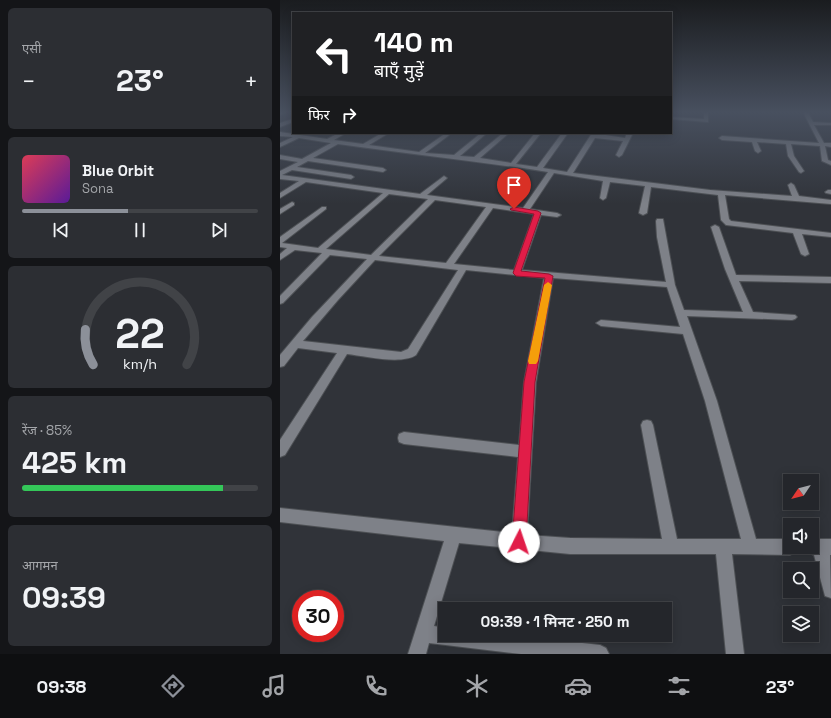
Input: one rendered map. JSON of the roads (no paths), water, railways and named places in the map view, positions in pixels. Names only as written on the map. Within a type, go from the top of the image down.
[{"type":"street","points":[[280,174],[336,143]]},
{"type":"street","points":[[342,143],[420,154],[475,159],[648,185],[721,193],[831,202]]},
{"type":"street","points":[[365,145],[369,143]]},
{"type":"street","points":[[420,154],[436,143]]},
{"type":"street","points":[[454,158],[473,143]]},
{"type":"street","points":[[475,159],[495,143]]},
{"type":"street","points":[[512,165],[530,143]]},
{"type":"street","points":[[540,169],[558,143]]},
{"type":"street","points":[[569,174],[589,143]]},
{"type":"street","points":[[619,155],[626,143]]},
{"type":"street","points":[[755,143],[758,151]]},
{"type":"street","points":[[789,143],[791,156],[801,171]]},
{"type":"street","points":[[798,143],[831,145]]},
{"type":"street","points":[[822,144],[824,161],[831,163]]},
{"type":"street","points":[[280,157],[383,170]]},
{"type":"street","points":[[290,168],[351,177]]},
{"type":"street","points":[[525,211],[552,171]]},
{"type":"street","points":[[280,177],[557,215]]},
{"type":"street","points":[[422,196],[444,178]]},
{"type":"street","points":[[603,198],[607,180]]},
{"type":"street","points":[[280,196],[304,181]]},
{"type":"street","points":[[643,213],[648,185]]},
{"type":"street","points":[[791,185],[796,198]]},
{"type":"street","points":[[280,301],[324,252],[389,191]]},
{"type":"street","points":[[721,193],[724,220],[726,222],[734,225],[831,235]]},
{"type":"street","points":[[280,362],[294,344],[371,258],[433,198]]},
{"type":"street","points":[[280,212],[292,204]]},
{"type":"street","points":[[448,267],[491,206]]},
{"type":"street","points":[[280,241],[324,208]]},
{"type":"street","points":[[516,273],[538,213]]},
{"type":"street","points":[[660,221],[661,237],[671,285],[711,400],[750,546]]},
{"type":"street","points":[[715,227],[733,278],[750,316]]},
{"type":"street","points":[[797,232],[805,254]]},
{"type":"street","points":[[280,245],[324,252],[448,267],[671,285]]},
{"type":"street","points":[[280,258],[292,247]]},
{"type":"street","points":[[294,344],[401,356],[412,352],[463,268]]},
{"type":"street","points":[[519,542],[530,376],[549,276]]},
{"type":"street","points":[[733,278],[831,280]]},
{"type":"street","points":[[680,313],[792,317]]},
{"type":"street","points":[[601,323],[686,331]]},
{"type":"street","points":[[280,451],[344,350]]},
{"type":"street","points":[[647,425],[671,546]]},
{"type":"street","points":[[404,438],[525,452]]},
{"type":"street","points":[[280,515],[519,542],[570,546],[783,547]]},
{"type":"street","points":[[417,654],[454,534]]},
{"type":"street","points":[[723,547],[735,654]]},
{"type":"street","points":[[821,547],[831,590]]},
{"type":"street","points":[[423,634],[600,654]]}]
